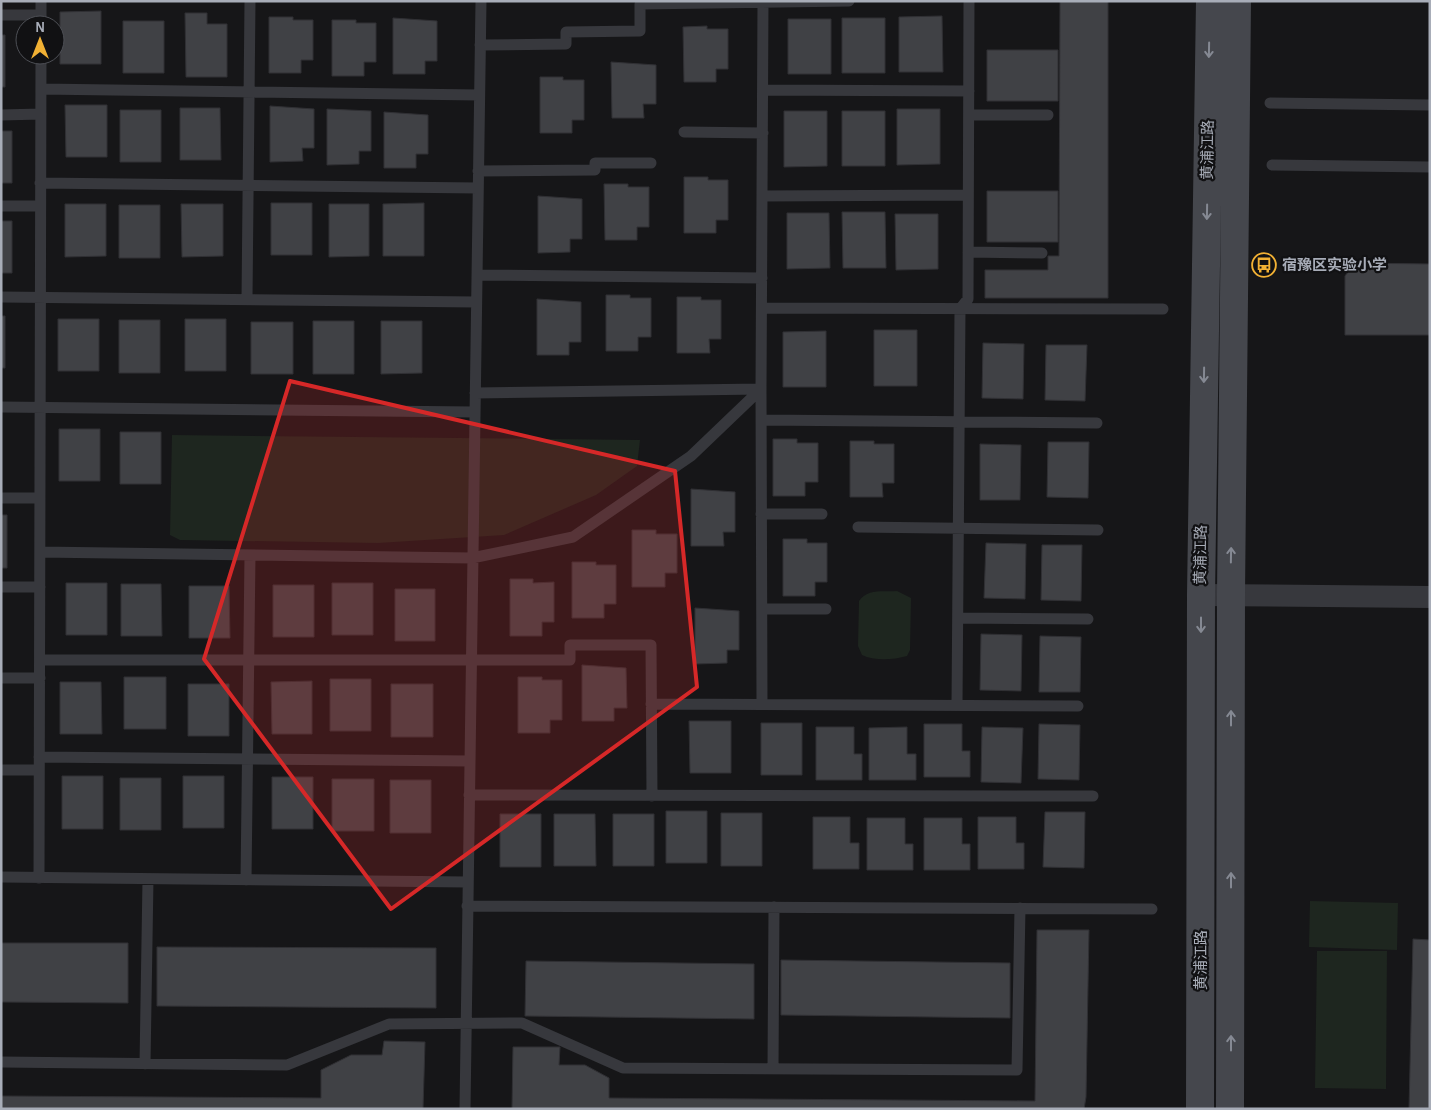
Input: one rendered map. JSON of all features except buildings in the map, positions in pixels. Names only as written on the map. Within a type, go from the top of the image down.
[{"type":"street","name":"黄浦江路","points":[[1199,1100],[1201,595],[1210,1]]},
{"type":"street","name":"黄浦江路","points":[[1233,1100],[1231,594],[1237,1]]},
{"type":"street","points":[[1201,595],[1430,597]]},
{"type":"lane","points":[[41,1],[41,15]]},
{"type":"lane","points":[[247,299],[250,1]]},
{"type":"lane","points":[[465,1109],[468,795],[481,1]]},
{"type":"lane","points":[[480,45],[566,44],[566,32],[640,31],[640,4],[849,1]]},
{"type":"lane","points":[[957,705],[960,309],[968,299],[969,1]]},
{"type":"lane","points":[[762,704],[763,2]]},
{"type":"lane","points":[[1,15],[15,17]]},
{"type":"lane","points":[[39,878],[41,65]]},
{"type":"lane","points":[[41,89],[479,94]]},
{"type":"lane","points":[[763,90],[969,91]]},
{"type":"lane","points":[[1270,102],[1430,105]]},
{"type":"lane","points":[[1,115],[41,114]]},
{"type":"lane","points":[[969,115],[1048,115]]},
{"type":"lane","points":[[684,132],[763,133]]},
{"type":"lane","points":[[478,171],[595,170],[595,163],[651,163]]},
{"type":"lane","points":[[1272,165],[1430,168]]},
{"type":"lane","points":[[40,183],[478,188]]},
{"type":"lane","points":[[762,196],[968,195]]},
{"type":"lane","points":[[1,206],[40,206]]},
{"type":"lane","points":[[968,252],[1042,253]]},
{"type":"lane","points":[[477,275],[762,278]]},
{"type":"lane","points":[[1,297],[476,302]]},
{"type":"lane","points":[[762,308],[1163,309]]},
{"type":"lane","points":[[475,393],[761,389]]},
{"type":"lane","points":[[40,552],[472,558],[574,538],[691,456],[761,389]]},
{"type":"lane","points":[[1,407],[474,412]]},
{"type":"lane","points":[[761,420],[1097,423]]},
{"type":"lane","points":[[1,498],[40,498]]},
{"type":"lane","points":[[761,514],[822,514]]},
{"type":"lane","points":[[858,527],[1098,530]]},
{"type":"lane","points":[[246,880],[250,555]]},
{"type":"lane","points":[[1,587],[40,586]]},
{"type":"lane","points":[[762,609],[826,609]]},
{"type":"lane","points":[[958,618],[1088,619]]},
{"type":"lane","points":[[40,660],[570,660],[570,645],[651,645],[652,796]]},
{"type":"lane","points":[[1,678],[40,678]]},
{"type":"lane","points":[[651,704],[1078,706]]},
{"type":"lane","points":[[39,757],[469,761]]},
{"type":"lane","points":[[1,770],[39,770]]},
{"type":"lane","points":[[468,795],[1093,796]]},
{"type":"lane","points":[[1,877],[467,882]]},
{"type":"lane","points":[[145,1064],[148,879]]},
{"type":"lane","points":[[467,906],[1152,909]]},
{"type":"lane","points":[[773,1069],[774,907]]},
{"type":"lane","points":[[1,1062],[287,1065],[389,1024],[522,1023],[623,1068],[1017,1070],[1020,908]]},
{"type":"highlighted area","points":[[290,381],[675,471],[697,687],[391,909],[204,659]]},
{"type":"shaded area","points":[[172,435],[640,440],[637,466],[596,495],[504,535],[378,543],[180,540],[170,535]]},
{"type":"shaded area","points":[[897,591],[911,598],[910,650],[907,656],[884,659],[862,655],[858,646],[859,601],[871,592]]},
{"type":"shaded area","points":[[1310,901],[1398,903],[1397,950],[1309,947]]},
{"type":"shaded area","points":[[1317,951],[1387,951],[1386,1089],[1315,1088]]},
{"type":"place","name":"宿豫区实验小学","points":[[1264,265]]}]
